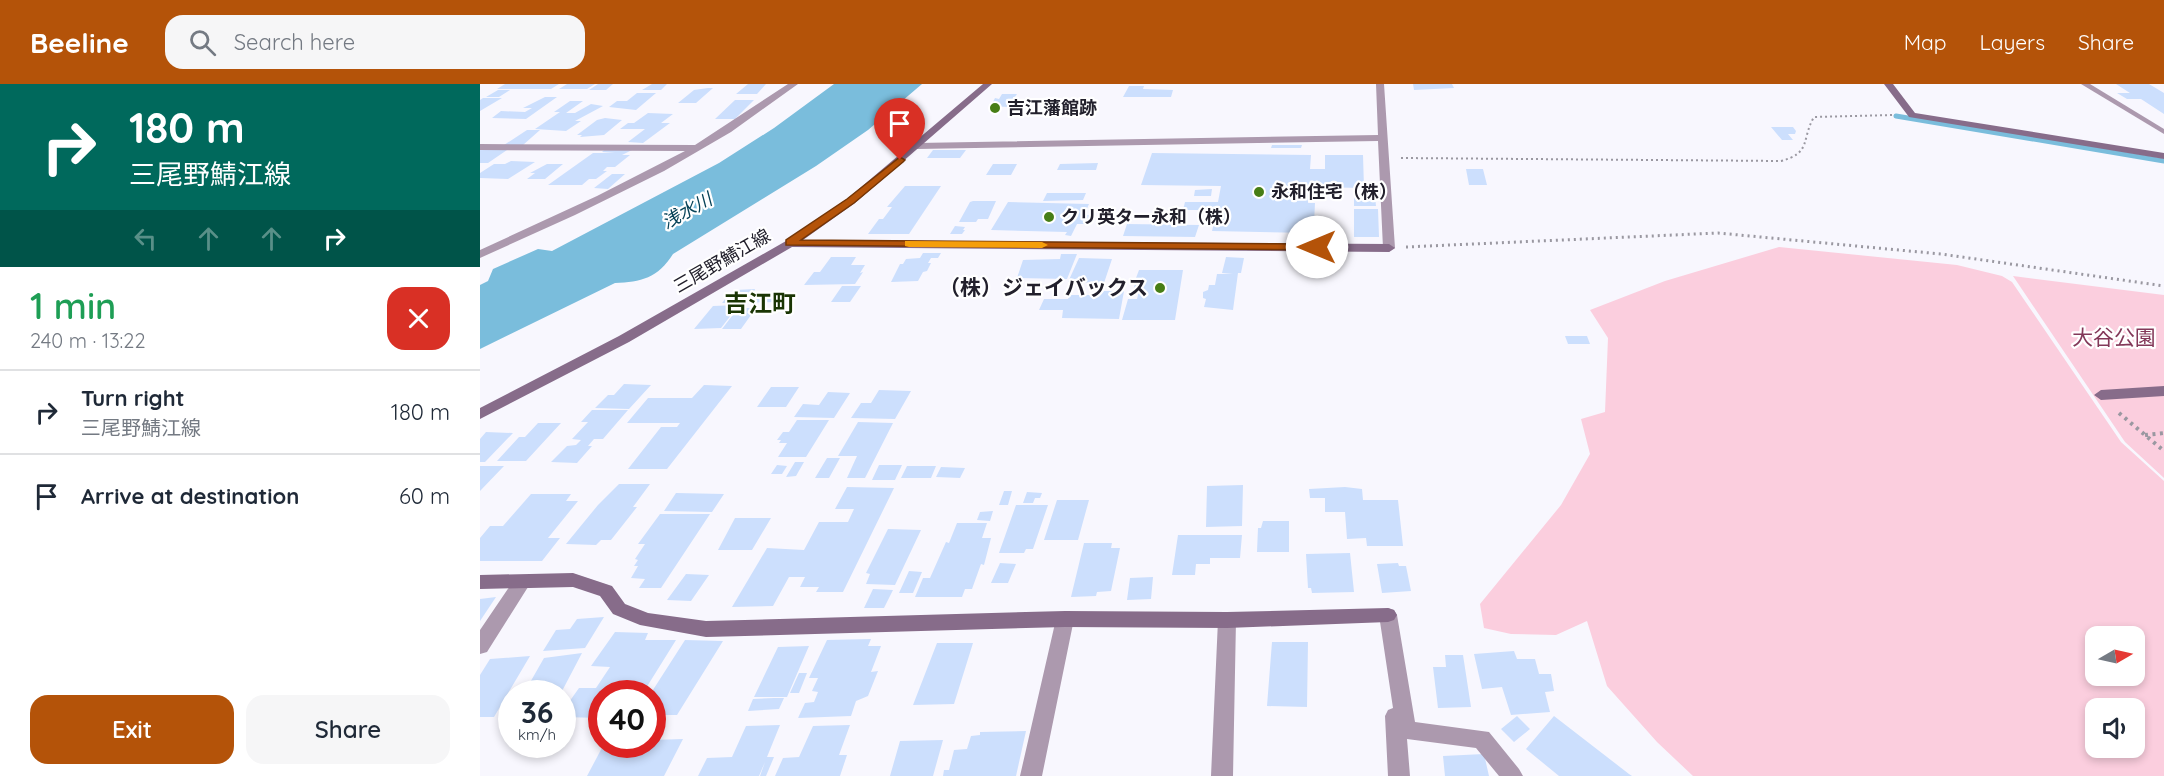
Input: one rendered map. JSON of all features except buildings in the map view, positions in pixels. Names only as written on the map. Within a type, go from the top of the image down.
[{"type":"street","points":[[480,254],[576,211],[717,136],[794,84]]},
{"type":"street","name":"三尾野鯖江線","points":[[480,414],[624,339],[789,243],[850,201],[988,84]]},
{"type":"street","points":[[789,243],[1389,248],[1386,158],[1380,84]]},
{"type":"street","points":[[1888,84],[1912,115],[2164,156]]},
{"type":"street","points":[[916,146],[1384,138]]},
{"type":"street","points":[[480,147],[553,148],[621,145],[694,148]]},
{"type":"street","points":[[2102,395],[2164,391]]},
{"type":"street","points":[[480,582],[573,580],[606,591],[619,609],[646,620],[706,629],[1065,619],[1227,620],[1388,615]]},
{"type":"street","points":[[480,646],[522,582]]},
{"type":"street","points":[[1388,615],[1400,776]]},
{"type":"street","points":[[1388,615],[1406,730],[1482,739],[1512,776]]},
{"type":"street","points":[[1032,776],[1065,619]]},
{"type":"street","points":[[1222,776],[1227,620]]},
{"type":"lane","points":[[2085,84],[2164,132]]},
{"type":"path","points":[[1386,158],[1781,161],[1796,158],[1802,153],[1809,124],[1814,117],[1912,115]]},
{"type":"path","points":[[1389,248],[1718,233],[1941,254],[2164,286]]},
{"type":"path","points":[[2102,395],[2108,403],[2164,451]]},
{"type":"path","points":[[2145,435],[2164,433]]},
{"type":"green space","points":[[1779,247],[1957,265],[2002,276],[2012,282],[2121,442],[2164,481],[2164,776],[1693,776],[1657,742],[1607,686],[1587,621],[1556,635],[1511,634],[1484,628],[1480,604],[1561,505],[1590,454],[1581,419],[1605,412],[1608,338],[1590,310],[1665,281]]},
{"type":"green space","name":"大谷公園","points":[[2013,276],[2164,295],[2164,478],[2125,442]]},
{"type":"water","name":"浅水川","points":[[834,84],[922,84],[868,130],[816,166],[673,254],[655,273],[641,280],[615,283],[480,349],[480,285],[488,281],[493,269],[538,249],[552,251],[719,163],[774,128]]},
{"type":"waterway","points":[[1896,116],[2164,161]]},
{"type":"slow traffic","points":[[909,244],[1042,245]]},
{"type":"place","name":"吉江藩館跡","points":[[995,108]]},
{"type":"place","name":"永和住宅（株）","points":[[1259,192]]},
{"type":"place","name":"クリ英ター永和（株）","points":[[1049,217]]},
{"type":"place","name":"（株）ジェイバックス","points":[[1160,288]]},
{"type":"district","name":"吉江町","points":[[760,304]]},
{"type":"route","points":[[900,160],[850,201],[789,243],[1317,247]]}]
